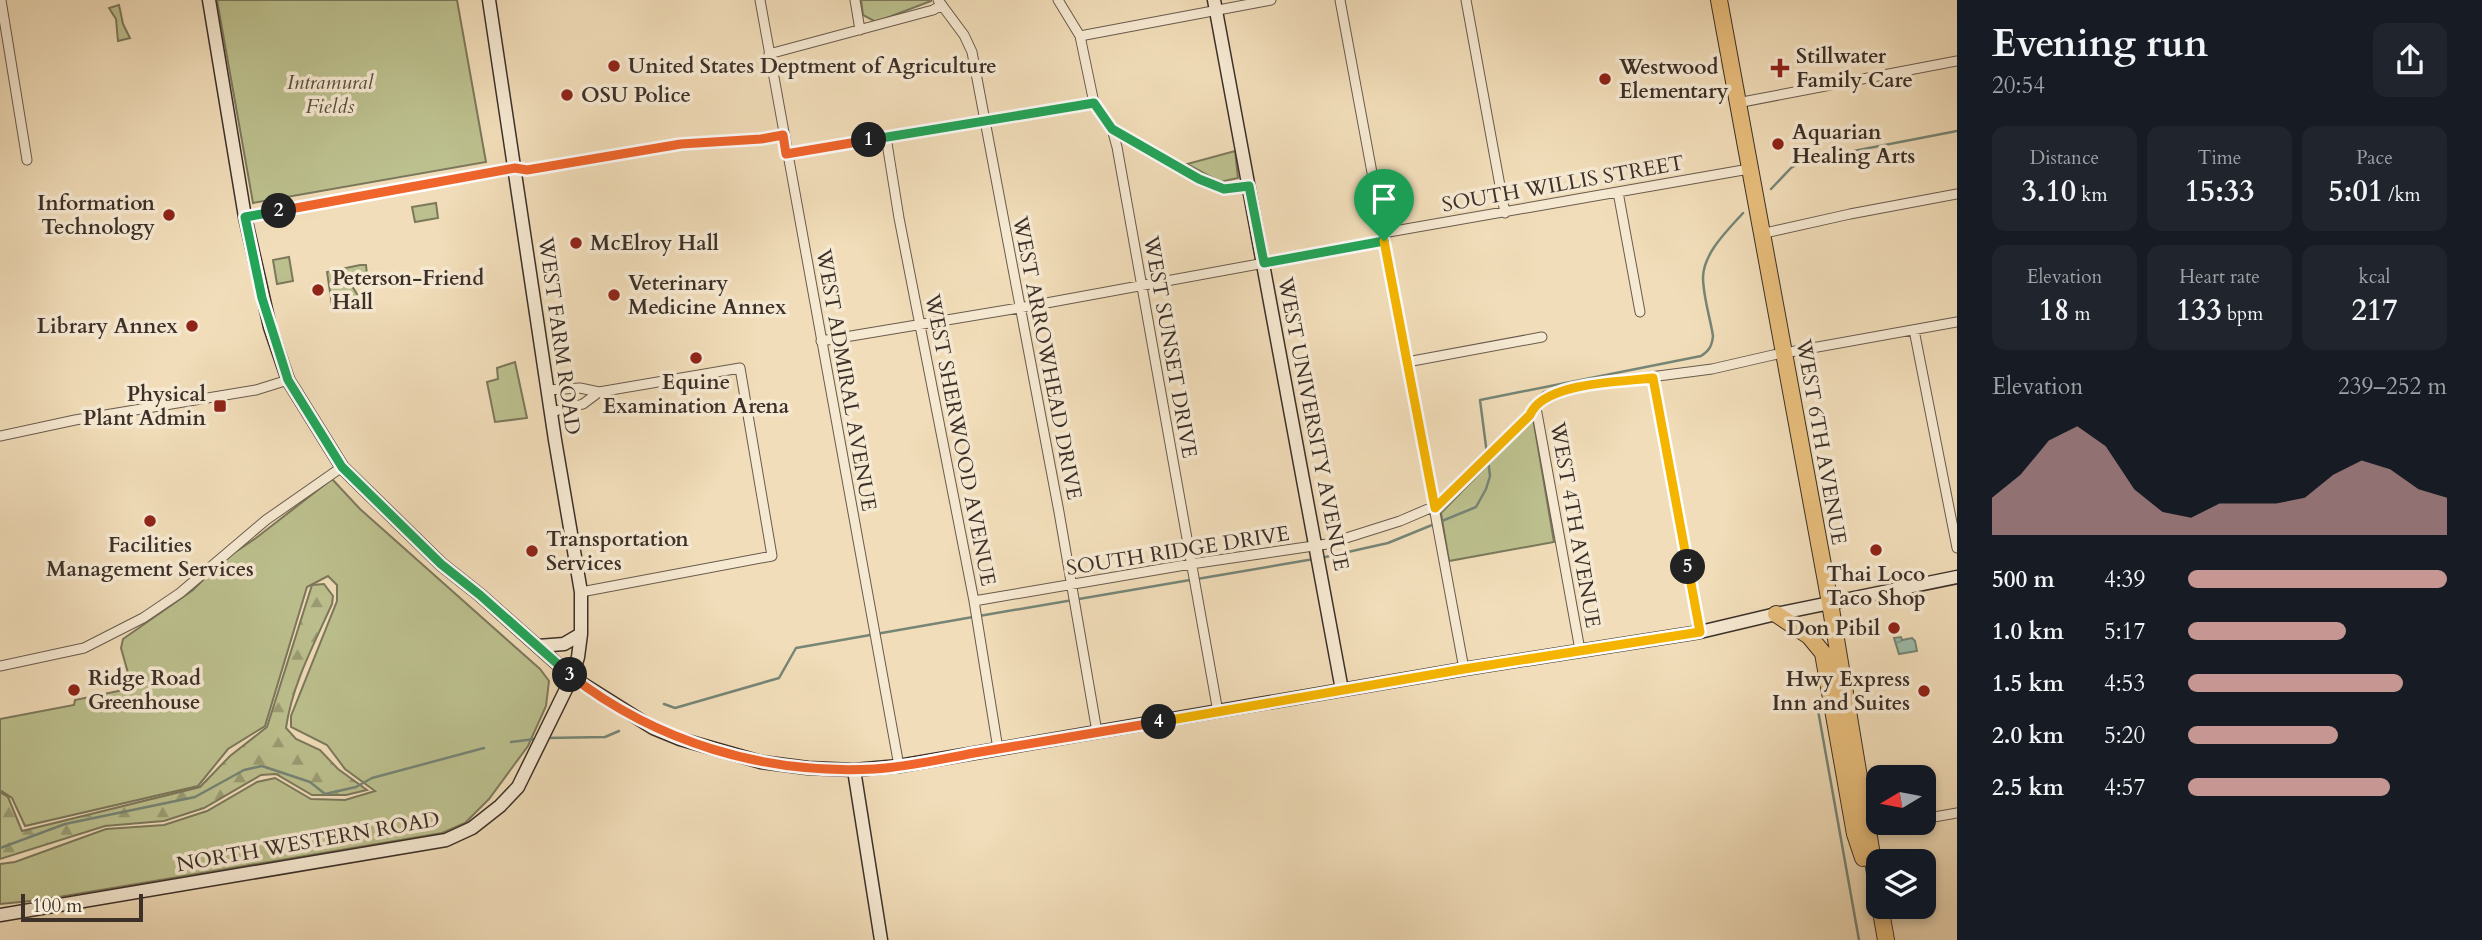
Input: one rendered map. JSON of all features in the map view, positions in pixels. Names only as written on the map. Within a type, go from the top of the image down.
[{"type":"highway","name":"WEST 6TH AVENUE","points":[[1719,0],[1830,603],[1866,830]]},
{"type":"highway","points":[[1776,614],[1809,636],[1823,653],[1855,834],[1866,867]]},
{"type":"highway","points":[[1882,919],[1886,940]]},
{"type":"main road","points":[[209,0],[245,217],[262,298],[288,380],[342,467],[441,564],[572,677],[653,728],[680,739],[761,762],[808,768],[854,770],[899,766],[1464,669],[1700,632],[1957,578]]},
{"type":"main road","name":"WEST FARM ROAD","points":[[489,0],[547,390],[581,592],[581,634],[572,677]]},
{"type":"main road","name":"WEST UNIVERSITY AVENUE","points":[[1215,4],[1342,690]]},
{"type":"main road","points":[[538,646],[564,644],[581,634]]},
{"type":"main road","name":"NORTH WESTERN ROAD","points":[[0,915],[446,839],[472,828],[500,806],[518,787],[572,677]]},
{"type":"main road","points":[[854,770],[881,940]]},
{"type":"street","points":[[1,0],[27,160]]},
{"type":"street","name":"WEST ADMIRAL AVENUE","points":[[760,0],[899,766]]},
{"type":"street","points":[[855,0],[860,30]]},
{"type":"street","name":"WEST SUNSET DRIVE","points":[[1058,0],[1080,36],[1094,103],[1112,129],[1218,712]]},
{"type":"street","points":[[1080,36],[1215,4],[1271,0]]},
{"type":"street","points":[[1340,0],[1464,669]]},
{"type":"street","points":[[1466,0],[1505,213]]},
{"type":"street","points":[[769,54],[933,10],[940,3]]},
{"type":"street","name":"WEST ARROWHEAD DRIVE","points":[[940,3],[964,35],[972,52],[1097,732]]},
{"type":"street","points":[[1737,103],[1957,61]]},
{"type":"street","points":[[786,154],[1094,103]]},
{"type":"street","points":[[1112,129],[1199,179],[1224,189],[1249,186]]},
{"type":"street","points":[[245,217],[515,168],[527,170],[681,144],[783,135]]},
{"type":"street","name":"WEST SHERWOOD AVENUE","points":[[886,137],[919,324],[975,606],[998,749]]},
{"type":"street","name":"SOUTH WILLIS STREET","points":[[821,341],[1141,286],[1505,213],[1749,169]]},
{"type":"street","points":[[1618,192],[1640,312]]},
{"type":"street","points":[[1761,234],[1957,194]]},
{"type":"street","name":"SOUTH RIDGE DRIVE","points":[[975,606],[1071,585],[1191,564],[1318,555],[1435,508],[1546,396],[1581,386],[1712,369],[1784,353],[1957,322]]},
{"type":"street","points":[[1914,330],[1957,548]]},
{"type":"street","points":[[1407,362],[1542,337]]},
{"type":"street","points":[[547,390],[580,388],[599,392],[740,368],[772,555],[581,592]]},
{"type":"street","points":[[1653,378],[1700,632]]},
{"type":"street","points":[[0,436],[75,420],[256,390],[288,380]]},
{"type":"street","points":[[551,412],[583,404],[599,392]]},
{"type":"street","name":"WEST 4TH AVENUE","points":[[1534,406],[1580,650]]},
{"type":"street","points":[[0,666],[83,648],[143,618],[181,592],[266,520],[342,467]]},
{"type":"street","points":[[1936,817],[1957,813]]},
{"type":"green space","name":"Intramural Fields","points":[[217,0],[457,0],[486,162],[253,203]]},
{"type":"green space","points":[[861,0],[931,1],[876,22],[863,15]]},
{"type":"green space","points":[[119,5],[123,24],[130,38],[118,41],[116,19],[109,8]]},
{"type":"green space","points":[[1235,151],[1238,178],[1220,182],[1187,164]]},
{"type":"green space","points":[[436,203],[438,218],[415,222],[412,207]]},
{"type":"green space","points":[[289,257],[293,281],[277,284],[273,260]]},
{"type":"green space","points":[[366,265],[367,275],[352,278],[352,286],[357,294],[372,294],[373,305],[368,308],[335,311],[327,272]]},
{"type":"green space","points":[[515,362],[527,418],[495,422],[487,382],[498,379],[497,368]]},
{"type":"green space","points":[[1533,418],[1554,542],[1449,561],[1441,513]]},
{"type":"green space","points":[[332,479],[360,509],[540,669],[549,681],[546,706],[528,746],[489,799],[465,823],[442,833],[41,900],[0,904],[0,864],[15,862],[106,829],[164,825],[207,811],[257,782],[275,778],[311,799],[345,800],[375,791],[345,769],[327,745],[291,727],[291,716],[337,601],[337,585],[328,576],[307,587],[265,726],[228,749],[198,786],[25,826],[12,798],[0,790],[0,719],[74,705],[75,700],[128,689],[128,673],[121,648],[123,639],[193,590],[222,561]]},
{"type":"green space","points":[[324,584],[333,596],[332,604],[298,680],[286,728],[296,739],[320,750],[338,769],[367,790],[346,795],[312,795],[276,774],[261,775],[204,808],[164,821],[105,826],[0,859],[0,792],[8,797],[22,831],[200,787],[230,756],[267,727],[312,585]]},
{"type":"water","points":[[1901,637],[1902,640],[1912,638],[1917,651],[1899,654],[1894,638]]},
{"type":"waterway","points":[[1771,189],[1791,168],[1802,161],[1957,131]]},
{"type":"waterway","points":[[1487,454],[1480,400],[1701,356],[1706,352],[1713,336],[1704,292],[1704,268],[1712,250],[1743,213]]},
{"type":"waterway","points":[[1321,558],[1388,543],[1476,507],[1490,476],[1488,460]]},
{"type":"waterway","points":[[1197,579],[1314,559]]},
{"type":"waterway","points":[[979,616],[1190,580]]},
{"type":"waterway","points":[[664,704],[675,708],[779,678],[796,648],[973,617]]},
{"type":"waterway","points":[[1816,699],[1859,940]]},
{"type":"waterway","points":[[546,738],[605,737],[619,731]]},
{"type":"waterway","points":[[511,742],[535,739]]},
{"type":"waterway","points":[[0,848],[65,824],[195,797],[244,770],[262,766],[310,782],[325,794],[356,787],[372,778],[484,748]]},
{"type":"place","name":"United States Deptment of Agriculture","points":[[614,66]]},
{"type":"place","name":"Stillwater Family Care","points":[[1780,68]]},
{"type":"place","name":"Westwood Elementary","points":[[1605,79]]},
{"type":"place","name":"OSU Police","points":[[567,95]]},
{"type":"place","name":"Aquarian Healing Arts","points":[[1778,144]]},
{"type":"place","name":"Information Technology","points":[[169,215]]},
{"type":"place","name":"McElroy Hall","points":[[576,243]]},
{"type":"place","name":"Peterson-Friend Hall","points":[[318,290]]},
{"type":"place","name":"Veterinary Medicine Annex","points":[[614,295]]},
{"type":"place","name":"Library Annex","points":[[192,326]]},
{"type":"place","name":"Equine Examination Arena","points":[[696,358]]},
{"type":"place","name":"Physical Plant Admin","points":[[220,406]]},
{"type":"place","name":"Facilities Management Services","points":[[150,521]]},
{"type":"place","name":"Thai Loco Taco Shop","points":[[1876,550]]},
{"type":"place","name":"Transportation Services","points":[[532,551]]},
{"type":"place","name":"Don Pibil","points":[[1894,628]]},
{"type":"place","name":"Ridge Road Greenhouse","points":[[74,690]]},
{"type":"place","name":"Hwy Express Inn and Suites","points":[[1924,691]]},
{"type":"route","points":[[1094,103],[1112,129],[1199,179],[1224,189],[1249,186],[1264,263],[1384,241],[1435,508],[1546,396],[1581,386],[1653,378],[1700,632],[1464,669],[899,766],[854,770],[761,762],[721,752],[653,728],[572,677],[441,564],[342,467],[288,380],[262,298],[245,217],[515,168],[527,170],[702,141],[761,139],[783,135],[786,154],[1094,103]]}]
